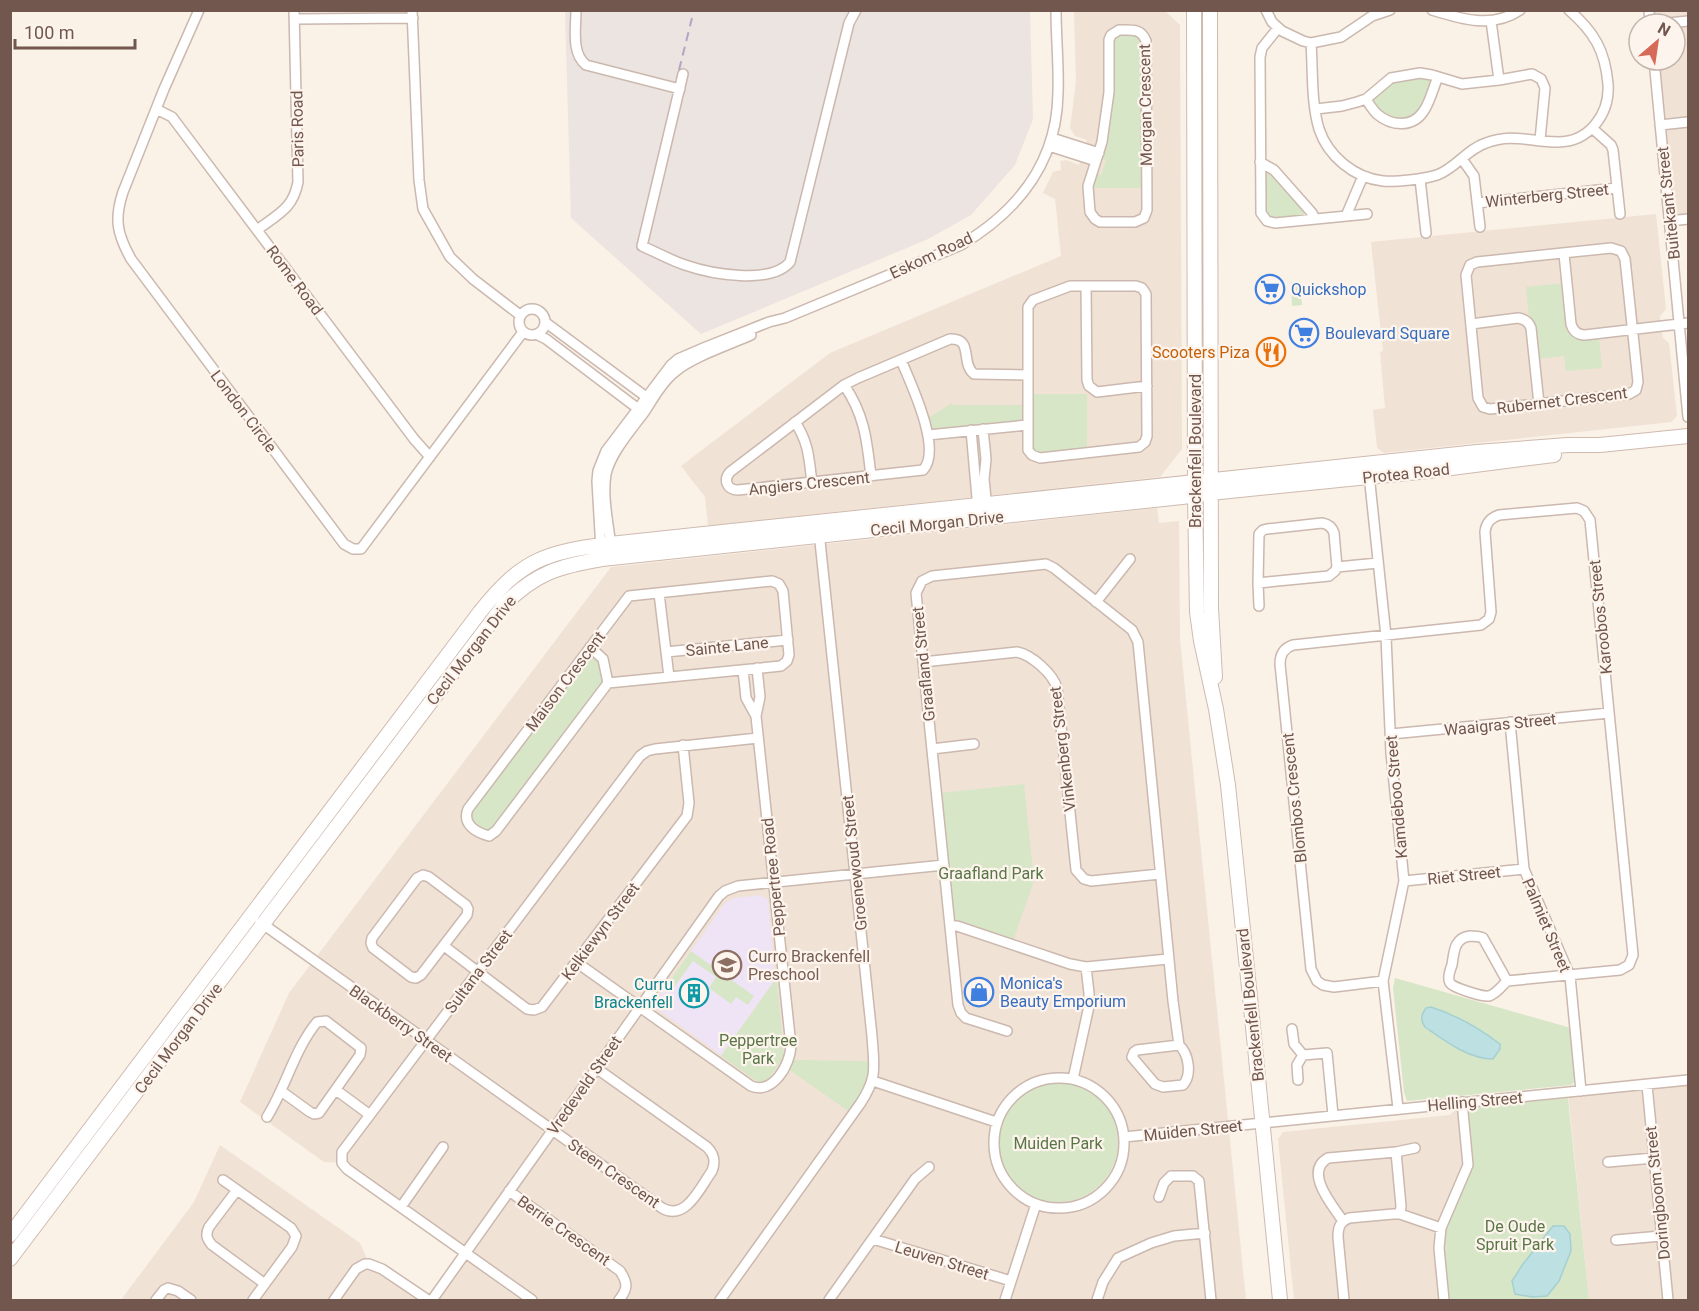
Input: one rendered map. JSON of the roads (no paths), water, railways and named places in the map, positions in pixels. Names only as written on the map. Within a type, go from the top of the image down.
[{"type":"street","name":"London Circle","points":[[199,10],[123,192],[118,206],[118,231],[131,259],[344,544],[353,549],[361,549],[524,332]]},
{"type":"street","points":[[576,10],[577,52],[580,60],[586,65],[680,89]]},
{"type":"street","points":[[683,74],[642,246],[687,266],[712,272],[756,276],[773,273],[790,262],[849,23],[856,10]]},
{"type":"street","name":"Eskom Road","points":[[606,551],[597,481],[598,471],[606,451],[674,371],[769,328],[785,318],[955,247],[977,234],[1004,213],[1025,191],[1035,176],[1050,142],[1056,119],[1058,94],[1056,10]]},
{"type":"street","name":"Brackenfell Boulevard","points":[[1194,10],[1197,612],[1228,786],[1280,1300]]},
{"type":"street","name":"Brackenfell Boulevard","points":[[1210,10],[1211,608],[1216,710]]},
{"type":"street","points":[[1266,10],[1278,28],[1286,34],[1311,43],[1341,37],[1372,16],[1390,10]]},
{"type":"street","points":[[1432,10],[1458,19],[1491,21],[1505,18],[1520,10]]},
{"type":"street","points":[[1311,43],[1316,109],[1320,130],[1329,149],[1344,164],[1374,180],[1387,182],[1420,179],[1441,174],[1483,144],[1505,138],[1559,142],[1572,140],[1586,134],[1592,128],[1602,114],[1607,96],[1606,66],[1593,34],[1569,10]]},
{"type":"street","points":[[295,15],[413,14],[418,180],[423,209],[450,257],[473,279],[520,315]]},
{"type":"street","name":"Paris Road","points":[[257,230],[289,206],[296,194],[295,15]]},
{"type":"street","points":[[1491,21],[1499,80]]},
{"type":"street","points":[[1278,28],[1262,48],[1260,57],[1260,210],[1264,219],[1275,223],[1367,214]]},
{"type":"street","name":"Morgan Crescent","points":[[1116,31],[1137,31],[1146,40],[1147,210],[1141,220],[1103,222],[1093,217],[1090,212],[1088,186],[1097,157],[1102,142],[1109,92],[1109,38],[1116,31]]},
{"type":"street","name":"Buitekant Street","points":[[1655,72],[1670,221],[1684,324],[1689,417]]},
{"type":"street","points":[[1316,109],[1342,106],[1366,99],[1391,78],[1423,73],[1462,84],[1529,74],[1538,76],[1543,82],[1545,92],[1540,140]]},
{"type":"street","points":[[1366,99],[1376,113],[1392,123],[1411,122],[1425,110],[1438,77]]},
{"type":"street","name":"Rome Road","points":[[156,109],[172,117],[414,439],[430,457]]},
{"type":"street","points":[[1660,125],[1689,122]]},
{"type":"street","points":[[1592,128],[1614,150],[1620,214]]},
{"type":"street","points":[[1050,142],[1097,157]]},
{"type":"street","points":[[1462,159],[1474,176],[1480,227]]},
{"type":"street","points":[[1260,162],[1274,170],[1315,219]]},
{"type":"street","points":[[1346,216],[1363,176]]},
{"type":"street","points":[[1420,179],[1426,234]]},
{"type":"street","name":"Winterberg Street","points":[[1477,203],[1617,188]]},
{"type":"street","points":[[1670,221],[1689,219]]},
{"type":"street","name":"Rubernet Crescent","points":[[1611,248],[1621,251],[1625,259],[1637,386],[1633,393],[1629,394],[1490,409],[1481,405],[1478,398],[1471,324],[1466,275],[1472,263],[1611,248]]},
{"type":"street","points":[[1564,254],[1571,324],[1574,331],[1585,335],[1684,324]]},
{"type":"street","points":[[1086,286],[1087,380],[1089,386],[1097,392],[1147,387]]},
{"type":"street","points":[[1086,286],[1136,286],[1144,291],[1146,297],[1147,436],[1145,442],[1139,447],[1037,458],[1028,450],[1027,311],[1029,304],[1036,299],[1066,287],[1086,286]]},
{"type":"street","points":[[545,322],[541,331],[531,335],[519,326],[520,315],[528,309],[540,311],[545,322],[648,399]]},
{"type":"street","points":[[1471,324],[1518,318],[1528,322],[1531,328],[1539,404]]},
{"type":"street","points":[[536,334],[546,339],[640,410]]},
{"type":"street","name":"Angiers Crescent","points":[[901,360],[924,417],[928,435],[929,459],[928,465],[923,470],[812,483],[735,490],[729,488],[726,482],[730,472],[844,385],[901,360],[950,339],[962,342],[966,347],[968,368],[974,374],[1027,375]]},
{"type":"street","points":[[844,385],[851,394],[866,431],[871,476]]},
{"type":"street","points":[[795,422],[808,450],[812,483]]},
{"type":"street","points":[[928,435],[1027,425]]},
{"type":"street","points":[[983,429],[986,468],[983,512]]},
{"type":"street","points":[[971,430],[974,469],[983,512]]},
{"type":"street","name":"Protea Road","points":[[1195,489],[1568,453],[1600,445],[1689,436]]},
{"type":"street","points":[[974,469],[986,468]]},
{"type":"street","name":"Kamdeboo Street","points":[[1369,473],[1386,636],[1391,734],[1404,881],[1383,981],[1398,1108]]},
{"type":"street","name":"Cecil Morgan Drive","points":[[10,1235],[480,612],[501,588],[524,568],[549,555],[578,548],[606,551],[1195,489]]},
{"type":"street","name":"Karoobos Street","points":[[1386,636],[1479,626],[1489,619],[1491,612],[1485,532],[1488,522],[1494,517],[1571,508],[1581,510],[1588,515],[1633,955],[1629,965],[1623,969],[1507,981]]},
{"type":"street","points":[[1258,583],[1329,576],[1335,572],[1337,567],[1332,528],[1322,523],[1265,529],[1261,532],[1258,537],[1258,583],[1259,606]]},
{"type":"street","name":"Groenewoud Street","points":[[818,529],[873,1044],[873,1081]]},
{"type":"street","name":"Cecil Morgan Drive","points":[[10,1259],[504,605],[522,587],[544,574],[606,551]]},
{"type":"street","points":[[1096,602],[1130,559]]},
{"type":"street","points":[[1337,567],[1378,563]]},
{"type":"street","name":"Graafland Street","points":[[1007,1031],[969,1019],[961,1013],[958,1005],[916,593],[919,585],[928,577],[1046,564],[1131,630],[1138,642],[1168,958],[1179,1045],[1187,1055],[1188,1077],[1183,1085],[1163,1087],[1155,1084],[1132,1057],[1137,1050],[1179,1045]]},
{"type":"street","name":"Maison Crescent","points":[[775,582],[783,591],[788,640],[789,655],[781,666],[608,683],[496,831],[489,836],[480,834],[468,824],[465,816],[468,809],[629,596],[775,582]]},
{"type":"street","name":"Sainte Lane","points":[[659,593],[669,677]]},
{"type":"street","name":"Blombos Crescent","points":[[1383,981],[1329,986],[1317,981],[1311,969],[1280,660],[1286,648],[1293,645],[1386,636]]},
{"type":"street","name":"Sainte Lane","points":[[666,652],[788,640]]},
{"type":"street","points":[[590,647],[603,660],[608,683]]},
{"type":"street","name":"Vinkenberg Street","points":[[923,662],[1017,652],[1028,656],[1049,673],[1057,688],[1076,870],[1080,876],[1091,881],[1160,874]]},
{"type":"street","points":[[756,716],[760,697],[757,668]]},
{"type":"street","points":[[743,669],[746,698],[756,716]]},
{"type":"street","name":"Waaigras Street","points":[[1391,734],[1609,713]]},
{"type":"street","name":"Peppertree Road","points":[[576,962],[752,1086],[761,1088],[771,1085],[786,1065],[791,1050],[756,716]]},
{"type":"street","name":"Palmiet Street","points":[[1510,722],[1524,869],[1570,976],[1581,1091]]},
{"type":"street","name":"Sultana Street","points":[[465,1253],[347,1169],[342,1163],[342,1152],[640,756],[650,750],[758,738]]},
{"type":"street","points":[[932,749],[974,744]]},
{"type":"street","name":"Kelkiewyn Street","points":[[444,946],[527,1008],[534,1010],[544,1005],[687,816],[690,803],[683,745]]},
{"type":"street","name":"Vredeveld Street","points":[[430,1300],[719,896],[738,886],[944,866]]},
{"type":"street","name":"Riet Street","points":[[1404,881],[1524,869]]},
{"type":"street","points":[[421,876],[429,877],[466,905],[468,909],[467,915],[444,946],[420,977],[416,978],[411,977],[371,946],[372,938],[421,876]]},
{"type":"street","name":"Blackberry Street","points":[[250,917],[264,924],[552,1130]]},
{"type":"street","points":[[950,926],[957,926],[1070,964],[1086,967],[1168,958]]},
{"type":"street","points":[[1478,936],[1483,939],[1507,981],[1488,996],[1452,986],[1449,977],[1458,941],[1466,937],[1478,936]]},
{"type":"street","points":[[1073,1079],[1089,1006],[1086,967]]},
{"type":"street","points":[[267,1117],[301,1047],[316,1024],[321,1021],[326,1022],[360,1046],[362,1050],[360,1055],[320,1112],[314,1114],[281,1091]]},
{"type":"street","points":[[1292,1029],[1294,1044],[1303,1055]]},
{"type":"street","points":[[1303,1055],[1327,1053],[1333,1115]]},
{"type":"street","points":[[1298,1080],[1296,1065],[1303,1055]]},
{"type":"street","name":"Steen Crescent","points":[[552,1130],[666,1210],[675,1212],[683,1209],[706,1179],[714,1163],[710,1149],[596,1068]]},
{"type":"street","points":[[1060,1077],[1089,1085],[1113,1106],[1120,1121],[1124,1137],[1123,1155],[1118,1172],[1104,1191],[1083,1204],[1066,1208],[1048,1208],[1036,1204],[1021,1197],[999,1171],[994,1155],[993,1138],[996,1122],[1006,1104],[1021,1089],[1033,1082],[1060,1077]]},
{"type":"street","name":"Helling Street","points":[[1263,1123],[1689,1080]]},
{"type":"street","points":[[720,1300],[873,1081],[996,1122]]},
{"type":"street","name":"Doringboom Street","points":[[1647,1085],[1668,1300]]},
{"type":"street","points":[[336,1090],[370,1115]]},
{"type":"street","points":[[1444,1300],[1439,1248],[1441,1228],[1468,1165],[1462,1102]]},
{"type":"street","name":"Muiden Street","points":[[1124,1137],[1263,1123]]},
{"type":"street","points":[[401,1207],[443,1147]]},
{"type":"street","points":[[1343,1221],[1320,1187],[1321,1163],[1331,1158],[1415,1148]]},
{"type":"street","points":[[1396,1152],[1400,1214]]},
{"type":"street","points":[[1608,1162],[1654,1158]]},
{"type":"street","points":[[829,1300],[915,1179],[929,1167]]},
{"type":"street","points":[[1159,1197],[1164,1183],[1171,1176],[1196,1177],[1199,1181],[1211,1300]]},
{"type":"street","points":[[223,1180],[291,1228],[296,1236],[292,1247],[253,1300]]},
{"type":"street","points":[[237,1190],[209,1227],[206,1233],[207,1239],[265,1284]]},
{"type":"street","name":"Berrie Crescent","points":[[509,1191],[620,1270],[627,1281],[626,1291],[619,1300]]},
{"type":"street","points":[[1005,1300],[1036,1204]]},
{"type":"street","points":[[1344,1300],[1338,1237],[1338,1230],[1343,1221],[1349,1218],[1400,1214],[1441,1228]]},
{"type":"street","points":[[1097,1300],[1103,1282],[1118,1258],[1173,1236],[1205,1233]]},
{"type":"street","points":[[1616,1240],[1661,1236]]},
{"type":"street","name":"Leuven Street","points":[[873,1239],[1011,1281]]},
{"type":"street","points":[[465,1253],[532,1300]]},
{"type":"street","points":[[334,1300],[356,1269],[365,1264],[382,1269],[430,1300]]},
{"type":"street","points":[[156,1300],[168,1288],[178,1291],[191,1300]]},
{"type":"water","points":[[1431,1007],[1467,1023],[1500,1044],[1500,1049],[1493,1059],[1474,1056],[1448,1043],[1425,1027],[1422,1015],[1426,1008]]},
{"type":"water","points":[[1553,1226],[1564,1226],[1570,1234],[1571,1251],[1559,1281],[1547,1296],[1532,1297],[1515,1294],[1512,1281]]},
{"type":"railway","points":[[679,70],[692,18]]},
{"type":"place","name":"Quickshop","points":[[1270,289]]},
{"type":"place","name":"Boulevard Square","points":[[1304,333]]},
{"type":"place","name":"Scooters Piza","points":[[1271,352]]},
{"type":"place","name":"Curro Brackenfell Preschool","points":[[727,965]]},
{"type":"place","name":"Monica's Beauty Emporium","points":[[979,992]]},
{"type":"place","name":"Curru Brackenfell","points":[[694,993]]},
{"type":"park label","name":"Graafland Park","points":[[991,873]]},
{"type":"park label","name":"Peppertree Park","points":[[758,1049]]},
{"type":"park label","name":"Muiden Park","points":[[1058,1143]]},
{"type":"park label","name":"De Oude Spruit Park","points":[[1515,1235]]}]
